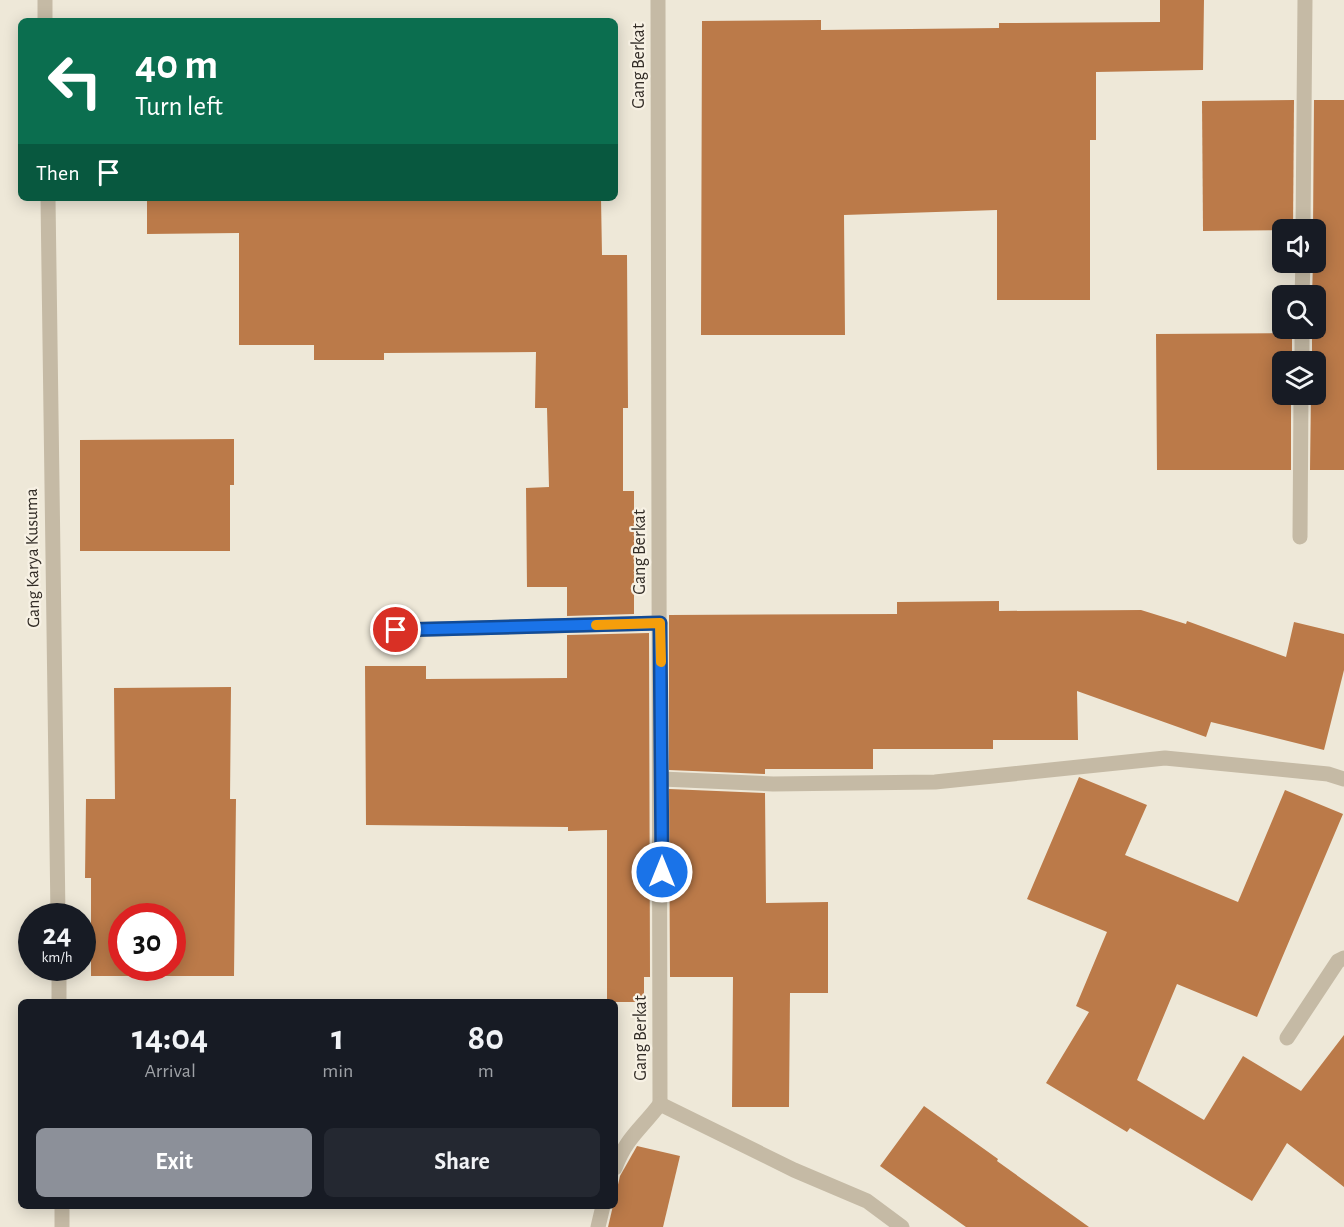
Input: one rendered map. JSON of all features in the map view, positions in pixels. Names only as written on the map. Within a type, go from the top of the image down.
[{"type":"street","points":[[45,0],[45,18]]},
{"type":"street","name":"Gang Berkat","points":[[658,0],[662,779],[660,1104]]},
{"type":"street","points":[[1303,219],[1305,0]]},
{"type":"street","name":"Gang Karya Kusuma","points":[[48,201],[58,903]]},
{"type":"street","points":[[1300,537],[1301,405]]},
{"type":"street","points":[[396,630],[660,623]]},
{"type":"street","points":[[662,779],[773,784],[934,782],[1165,758],[1328,774],[1344,779]]},
{"type":"street","points":[[1287,1038],[1338,961],[1344,958]]},
{"type":"street","points":[[59,981],[59,999]]},
{"type":"street","points":[[618,1161],[628,1139],[641,1129],[660,1104],[794,1170],[867,1201],[902,1227]]},
{"type":"street","points":[[62,1209],[62,1227]]},
{"type":"street","points":[[598,1227],[602,1209]]},
{"type":"building","points":[[1160,0],[1204,0],[1203,70],[1096,72],[1096,140],[1090,140],[1090,300],[997,300],[997,210],[844,215],[845,335],[701,335],[702,21],[821,20],[821,30],[999,28],[999,23],[1160,22]]},
{"type":"building","points":[[1294,100],[1293,219],[1272,219],[1272,230],[1203,231],[1202,101]]},
{"type":"building","points":[[1314,100],[1344,100],[1344,470],[1310,470],[1311,405],[1326,405],[1326,351],[1312,351],[1312,339],[1326,339],[1326,285],[1312,285],[1313,273],[1326,273],[1326,219],[1313,219]]},
{"type":"building","points":[[147,201],[601,201],[602,255],[627,255],[628,408],[623,408],[623,491],[634,491],[634,614],[567,616],[567,587],[527,587],[526,488],[549,487],[547,408],[535,408],[536,352],[384,353],[384,360],[314,360],[314,345],[239,345],[239,233],[147,234]]},
{"type":"building","points":[[1272,333],[1272,339],[1292,339],[1292,351],[1272,351],[1272,405],[1291,405],[1291,470],[1157,470],[1156,334]]},
{"type":"building","points":[[234,439],[234,485],[230,485],[230,551],[80,551],[80,440]]},
{"type":"building","points":[[999,601],[999,611],[1141,610],[1186,624],[1187,621],[1286,657],[1294,622],[1344,634],[1344,670],[1324,750],[1211,722],[1206,737],[1077,691],[1078,740],[993,740],[993,749],[873,749],[873,769],[765,769],[765,774],[669,770],[669,615],[897,614],[897,602]]},
{"type":"building","points":[[649,633],[650,977],[644,977],[644,1002],[618,1002],[618,999],[607,999],[607,830],[568,831],[568,827],[366,825],[365,666],[426,666],[426,679],[567,678],[567,635]]},
{"type":"building","points":[[231,687],[230,799],[236,799],[234,976],[186,976],[186,903],[108,903],[108,976],[96,976],[96,903],[91,903],[91,878],[85,878],[86,799],[115,799],[114,688]]},
{"type":"building","points":[[1079,777],[1147,805],[1125,855],[1238,902],[1285,790],[1343,814],[1257,1017],[1177,984],[1137,1080],[1204,1120],[1243,1056],[1301,1091],[1344,1035],[1344,1187],[1287,1143],[1252,1201],[1130,1128],[1127,1132],[1046,1083],[1089,1012],[1076,1006],[1107,932],[1027,899]]},
{"type":"building","points":[[669,789],[765,793],[766,903],[828,902],[828,993],[790,993],[789,1107],[732,1107],[733,977],[670,977]]},
{"type":"building","points":[[924,1106],[1089,1227],[966,1227],[880,1166]]},
{"type":"building","points":[[637,1146],[680,1156],[663,1227],[608,1227],[612,1209],[618,1209],[620,1176]]},
{"type":"slow traffic","points":[[596,625],[660,623],[661,662]]},
{"type":"route","points":[[396,630],[660,623],[662,872]]}]
